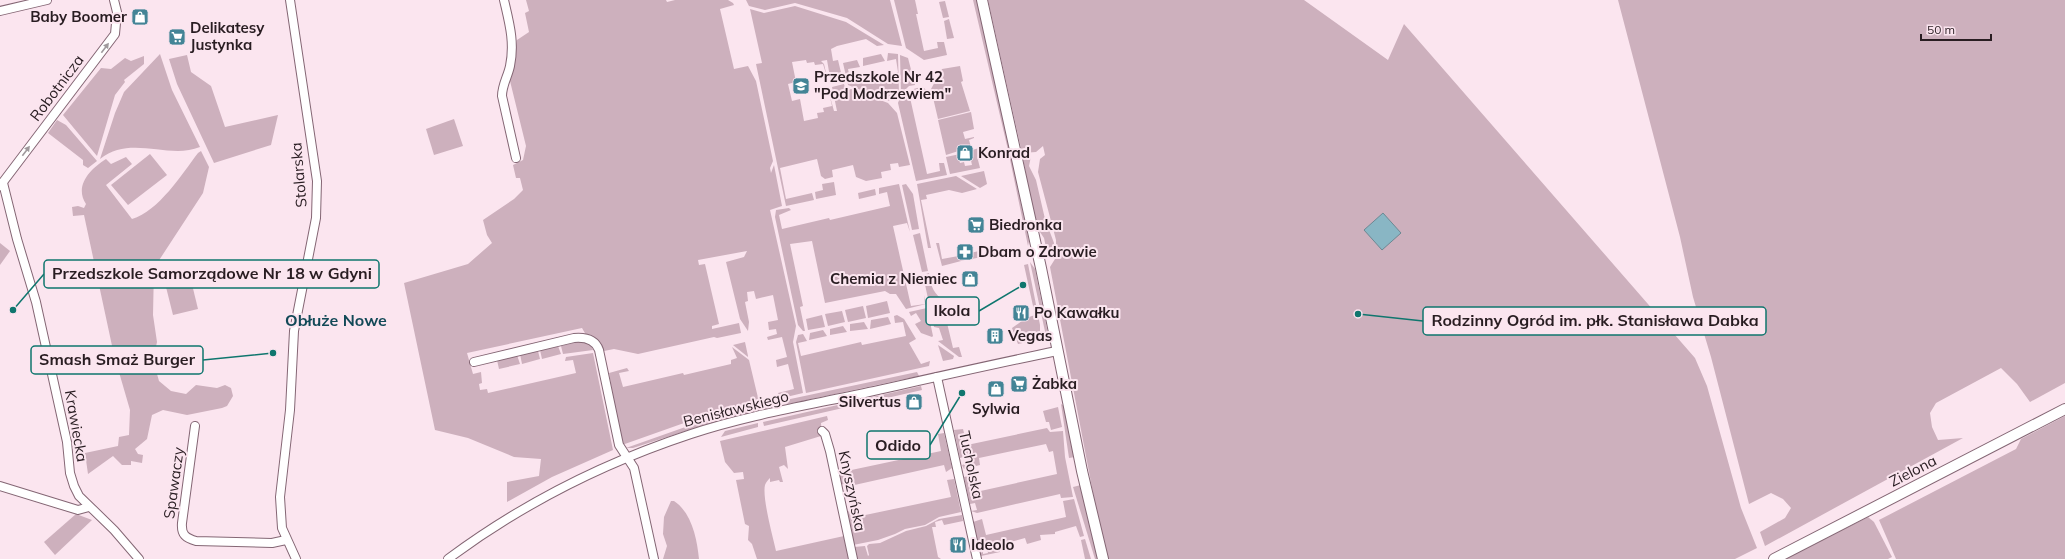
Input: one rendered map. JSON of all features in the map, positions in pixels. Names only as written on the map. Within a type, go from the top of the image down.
[{"type":"street","points":[[0,11],[48,0]]},
{"type":"street","name":"Robotnicza","points":[[2,185],[115,34],[117,12],[114,0]]},
{"type":"street","name":"Stolarska","points":[[290,0],[317,180],[318,201],[294,331],[289,418],[280,497],[282,528],[286,540],[296,559]]},
{"type":"street","points":[[504,0],[513,38],[510,67],[502,88],[502,96],[516,158]]},
{"type":"street","points":[[982,0],[1082,471],[1103,559]]},
{"type":"street","name":"Krawiecka","points":[[2,185],[40,317],[67,442],[70,473],[79,496],[114,530],[139,559]]},
{"type":"street","points":[[474,362],[574,338],[590,339],[599,350],[619,445],[634,468],[654,559]]},
{"type":"street","name":"Benisławskiego","points":[[448,559],[475,538],[533,502],[627,457],[714,427],[1057,351]]},
{"type":"street","name":"Tucholska","points":[[937,377],[977,559]]},
{"type":"street","name":"Zielona","points":[[1774,559],[2065,409]]},
{"type":"street","name":"Spawaczy","points":[[195,426],[182,523],[182,531],[184,535],[187,538],[196,540],[272,543],[286,540]]},
{"type":"street","name":"Knyszyńska","points":[[822,431],[825,434],[830,451],[853,559]]},
{"type":"street","points":[[0,486],[78,510],[89,507]]},
{"type":"shaded area","points":[[526,0],[666,0],[667,2],[675,0],[728,0],[733,3],[734,5],[720,9],[734,69],[748,66],[756,81],[773,161],[770,168],[771,173],[774,165],[782,206],[770,210],[796,326],[793,342],[803,393],[778,399],[778,393],[794,389],[788,364],[777,367],[776,360],[787,357],[782,337],[768,340],[767,337],[777,334],[776,329],[769,330],[768,322],[778,320],[773,295],[756,299],[754,291],[747,292],[748,301],[745,302],[749,322],[748,331],[740,319],[726,262],[744,257],[747,251],[698,260],[699,265],[705,264],[719,324],[712,326],[712,329],[739,323],[741,333],[717,338],[714,337],[638,354],[614,349],[604,351],[597,340],[586,335],[582,328],[467,353],[473,374],[481,372],[482,383],[479,384],[480,390],[487,389],[488,393],[576,373],[573,360],[565,361],[566,357],[593,353],[613,450],[552,477],[507,502],[507,482],[539,476],[541,459],[514,457],[468,438],[435,430],[404,283],[468,264],[492,243],[487,235],[483,220],[514,199],[523,190],[520,178],[516,178],[513,165],[523,160],[526,146],[510,81],[517,40],[529,32],[525,13],[529,11]]},
{"type":"shaded area","points":[[746,0],[890,0],[902,46],[888,44],[847,18],[795,3],[765,10],[749,6]]},
{"type":"shaded area","points":[[894,0],[915,0],[918,14],[916,14],[924,51],[938,48],[937,42],[944,42],[947,55],[924,60],[906,48]]},
{"type":"shaded area","points":[[973,0],[978,0],[1029,241],[1028,246],[1008,150]]},
{"type":"shaded area","points":[[988,0],[1304,0],[1388,60],[1404,24],[1695,358],[1707,386],[1741,508],[1757,548],[1735,559],[1108,559],[1101,535],[1050,267],[1060,251],[1056,250],[1056,240],[1038,172],[1040,159],[1045,155],[1043,146],[1036,152],[1022,153]]},
{"type":"shaded area","points":[[1618,0],[2065,0],[2065,383],[2030,402],[2017,384],[2001,368],[1936,403],[1930,413],[1932,427],[1938,440],[1963,438],[1765,546],[1760,532],[1785,518],[1791,508],[1783,499],[1771,493],[1749,504],[1711,357],[1693,297],[1680,237]]},
{"type":"shaded area","points":[[945,1],[949,17],[943,18],[939,2]]},
{"type":"shaded area","points":[[795,6],[846,22],[884,45],[877,46],[866,39],[837,46],[831,49],[833,61],[838,60],[843,81],[831,83],[827,60],[821,61],[824,64],[827,77],[823,64],[815,65],[814,62],[807,63],[806,60],[792,62],[796,82],[788,84],[792,101],[800,99],[804,121],[818,118],[817,113],[824,112],[823,108],[832,106],[829,93],[834,111],[837,111],[832,87],[844,84],[846,91],[851,89],[888,103],[897,113],[910,165],[899,167],[898,163],[890,164],[891,170],[881,172],[882,178],[866,181],[856,177],[853,165],[832,170],[833,177],[825,179],[821,176],[817,159],[780,168],[786,199],[812,193],[814,200],[786,206],[756,64],[762,63],[750,9],[764,13]]},
{"type":"shaded area","points":[[949,19],[954,38],[947,39],[944,21]]},
{"type":"shaded area","points":[[888,53],[898,54],[899,95],[889,101],[848,85],[843,63],[857,60],[860,67],[848,69],[851,83],[898,72],[896,59],[887,61]]},
{"type":"shaded area","points":[[160,54],[172,90],[200,147],[175,151],[124,148],[112,152],[100,159],[115,113],[124,92]]},
{"type":"shaded area","points":[[881,54],[885,61],[863,66],[863,58]]},
{"type":"shaded area","points":[[187,55],[191,72],[211,86],[225,127],[278,115],[271,145],[214,163],[177,84],[169,59]]},
{"type":"shaded area","points":[[900,55],[908,58],[915,85],[909,86],[901,94]]},
{"type":"shaded area","points":[[144,56],[144,64],[124,80],[125,82],[115,95],[97,156],[63,115],[101,68],[111,69],[125,58],[131,61]]},
{"type":"shaded area","points":[[960,66],[963,81],[961,82],[970,111],[938,119],[931,89],[942,69]]},
{"type":"shaded area","points":[[922,87],[927,90],[927,98],[924,98],[923,90],[909,93],[927,174],[940,171],[939,163],[944,163],[947,175],[916,181],[898,103],[899,99],[904,94]]},
{"type":"shaded area","points":[[971,112],[974,129],[963,132],[965,139],[974,137],[969,140],[971,147],[946,155],[938,120]]},
{"type":"shaded area","points":[[454,119],[463,146],[434,155],[426,129]]},
{"type":"shaded area","points":[[57,120],[66,125],[97,161],[88,168],[83,165],[83,160],[48,133]]},
{"type":"shaded area","points":[[979,148],[982,159],[978,160],[980,168],[950,174],[946,157],[960,154],[958,155],[960,163],[964,162],[965,166],[972,165],[969,151]]},
{"type":"shaded area","points":[[201,151],[209,167],[203,193],[154,268],[153,315],[157,342],[153,360],[159,381],[171,391],[186,394],[196,385],[217,388],[225,385],[231,388],[233,396],[227,406],[222,408],[187,415],[163,410],[152,415],[147,439],[135,449],[138,454],[143,455],[142,463],[131,461],[131,465],[122,465],[113,456],[88,474],[85,453],[118,446],[119,437],[129,435],[130,410],[114,355],[84,215],[73,216],[72,207],[78,206],[84,208],[86,204],[82,191],[83,184],[89,173],[94,168],[106,159],[111,164],[126,157],[132,164],[106,185],[132,219],[142,215],[161,200]]},
{"type":"shaded area","points":[[150,154],[167,175],[128,205],[111,185]]},
{"type":"shaded area","points":[[1031,156],[1029,166],[1036,180],[1045,219],[1054,243],[1053,252],[1050,255],[1047,252],[1044,238],[1036,226],[1023,159]]},
{"type":"shaded area","points":[[984,171],[987,184],[980,188],[961,176]]},
{"type":"shaded area","points":[[956,176],[977,189],[962,193],[949,190],[926,195],[927,199],[921,200],[931,248],[928,248],[917,184]]},
{"type":"shaded area","points":[[834,182],[836,195],[816,199],[815,192],[823,190],[822,184]]},
{"type":"shaded area","points":[[899,184],[910,232],[907,223],[893,226],[911,306],[925,304],[924,295],[926,304],[906,309],[896,294],[890,294],[885,291],[825,303],[812,241],[790,244],[803,306],[800,307],[805,331],[803,331],[798,325],[775,217],[776,210],[789,208],[791,210],[779,215],[782,229],[829,218],[830,220],[890,206],[887,192],[879,194],[879,188]]},
{"type":"shaded area","points":[[906,184],[913,194],[919,229],[912,230],[902,185]]},
{"type":"shaded area","points":[[875,189],[876,195],[859,199],[858,193]]},
{"type":"shaded area","points":[[920,233],[928,271],[922,272],[913,235]]},
{"type":"shaded area","points":[[0,243],[10,251],[0,265]]},
{"type":"shaded area","points":[[936,243],[939,243],[942,259],[964,255],[965,260],[942,266]]},
{"type":"shaded area","points":[[979,251],[980,255],[995,252],[996,254],[967,260],[966,254]]},
{"type":"shaded area","points":[[1030,262],[1035,269],[1047,329],[1046,336]]},
{"type":"shaded area","points":[[1028,264],[1040,325],[1040,336],[1036,340],[1018,344],[1012,328],[1026,318],[1035,315],[1024,265]]},
{"type":"shaded area","points":[[188,268],[198,309],[173,315],[163,275]]},
{"type":"shaded area","points":[[929,273],[931,284],[938,296],[941,298],[953,348],[959,347],[962,357],[959,357],[938,341],[943,340],[939,328],[934,327],[923,275]]},
{"type":"shaded area","points":[[887,301],[890,313],[868,318],[866,306]]},
{"type":"shaded area","points":[[863,306],[866,318],[848,322],[845,310]]},
{"type":"shaded area","points":[[927,308],[932,337],[921,333],[915,324],[921,321],[916,313],[911,316],[909,312]]},
{"type":"shaded area","points":[[842,311],[845,322],[828,326],[825,314]]},
{"type":"shaded area","points":[[822,315],[825,327],[808,330],[806,319]]},
{"type":"shaded area","points":[[897,315],[904,319],[916,339],[909,343],[921,364],[930,361],[929,366],[806,393],[796,342],[798,335],[803,334],[807,341],[798,343],[801,356],[861,342],[862,345],[906,336],[903,322],[895,323],[894,316]]},
{"type":"shaded area","points":[[888,317],[891,324],[870,329],[871,320]]},
{"type":"shaded area","points":[[864,322],[868,329],[850,331],[850,324]]},
{"type":"shaded area","points":[[843,326],[847,332],[830,335],[830,329]]},
{"type":"shaded area","points":[[823,330],[827,336],[809,340],[810,333]]},
{"type":"shaded area","points":[[581,341],[592,344],[593,350],[563,354],[561,346]]},
{"type":"shaded area","points":[[745,342],[748,356],[748,357],[733,345]]},
{"type":"shaded area","points":[[938,345],[954,356],[953,359],[943,361]]},
{"type":"shaded area","points":[[558,346],[561,354],[542,359],[540,350]]},
{"type":"shaded area","points":[[732,347],[749,360],[759,402],[701,417],[622,445],[609,373],[627,368],[629,371],[619,373],[623,387],[683,373],[684,375],[731,364],[731,360],[737,358]]},
{"type":"shaded area","points":[[538,351],[540,359],[522,364],[520,354]]},
{"type":"shaded area","points":[[517,355],[520,364],[499,369],[497,360]]},
{"type":"shaded area","points":[[917,372],[919,376],[788,404],[781,401]]},
{"type":"shaded area","points":[[921,386],[922,390],[764,426],[763,422]]},
{"type":"shaded area","points":[[769,403],[766,409],[707,424],[633,448],[626,448],[708,419]]},
{"type":"shaded area","points":[[1061,404],[1064,406],[1075,457],[1069,458]]},
{"type":"shaded area","points":[[1058,407],[1062,427],[1051,430],[1049,422],[1046,422],[1043,411]]},
{"type":"shaded area","points":[[827,416],[828,420],[821,423],[821,436],[785,447],[788,469],[784,465],[779,467],[783,482],[780,482],[779,480],[770,482],[770,478],[766,483],[764,491],[766,508],[776,551],[844,536],[849,559],[757,559],[752,544],[748,540],[749,526],[745,524],[736,480],[744,479],[743,472],[734,473],[725,462],[720,441]]},
{"type":"shaded area","points":[[2065,416],[2065,559],[1896,559],[1879,520],[2016,449],[2021,439]]},
{"type":"shaded area","points":[[758,423],[758,427],[721,437],[725,431]]},
{"type":"shaded area","points":[[1047,428],[1050,432],[1063,431],[1065,457],[1073,497],[1061,498],[1060,494],[977,513],[971,511],[977,510],[975,503],[970,504],[964,477],[972,475],[976,492],[1057,474],[1053,451],[1049,452],[1046,444],[979,458],[980,465],[964,469],[962,465],[968,463],[966,456],[960,458],[954,430],[963,429],[967,445]]},
{"type":"shaded area","points":[[944,433],[952,468],[946,472],[944,465],[850,486],[850,490],[848,483],[840,485],[834,456],[839,472],[842,472],[941,451],[938,434]]},
{"type":"shaded area","points":[[954,479],[961,512],[939,517],[925,525],[905,529],[878,540],[853,545],[846,512],[850,511],[851,518],[951,497],[947,480]]},
{"type":"shaded area","points":[[1081,485],[1098,559],[1095,559],[1073,487]]},
{"type":"shaded area","points":[[1074,499],[1084,536],[1080,537],[1076,526],[1055,532],[1055,534],[1040,535],[1041,540],[1027,544],[1025,538],[999,545],[1000,552],[981,556],[980,553],[988,553],[986,546],[982,547],[982,550],[980,550],[973,522],[982,519],[986,535],[1066,517],[1063,501]]},
{"type":"shaded area","points":[[671,501],[674,501],[680,506],[689,519],[697,543],[699,559],[663,559],[667,546],[663,534],[664,517]]},
{"type":"shaded area","points":[[76,514],[92,520],[55,555],[44,542]]},
{"type":"shaded area","points":[[962,515],[963,521],[944,525],[942,520],[935,522],[936,527],[932,527],[938,557],[941,559],[856,559],[854,547],[865,546],[868,556],[867,546],[869,544],[880,543],[906,531],[926,526],[939,519]]},
{"type":"shaded area","points":[[1868,517],[1874,522],[1892,557],[1888,559],[1785,559]]},
{"type":"shaded area","points":[[1085,539],[1091,559],[1085,559],[1081,540]]},
{"type":"water","points":[[1383,213],[1401,233],[1382,250],[1364,230]]},
{"type":"place","name":"Baby Boomer","points":[[140,17]]},
{"type":"place","name":"Delikatesy Justynka","points":[[177,37]]},
{"type":"place","name":"Przedszkole Nr 42 \"Pod Modrzewiem\"","points":[[801,86]]},
{"type":"place","name":"Konrad","points":[[965,153]]},
{"type":"place","name":"Biedronka","points":[[976,225]]},
{"type":"place","name":"Dbam o Zdrowie","points":[[965,252]]},
{"type":"place","name":"Chemia z Niemiec","points":[[970,279]]},
{"type":"place","name":"Ikola","points":[[1023,285]]},
{"type":"place","name":"Przedszkole Samorządowe Nr 18 w Gdyni","points":[[13,310]]},
{"type":"place","name":"Po Kawałku","points":[[1021,313]]},
{"type":"place","name":"Rodzinny Ogród im. płk. Stanisława Dabka","points":[[1358,314]]},
{"type":"place","name":"Vegas","points":[[995,336]]},
{"type":"place","name":"Smash Smaż Burger","points":[[273,353]]},
{"type":"place","name":"Żabka","points":[[1019,384]]},
{"type":"place","name":"Sylwia","points":[[996,389]]},
{"type":"place","name":"Odido","points":[[962,393]]},
{"type":"place","name":"Silvertus","points":[[914,402]]},
{"type":"place","name":"Ideolo","points":[[958,545]]},
{"type":"district","name":"Obłuże Nowe","points":[[336,320]]}]
